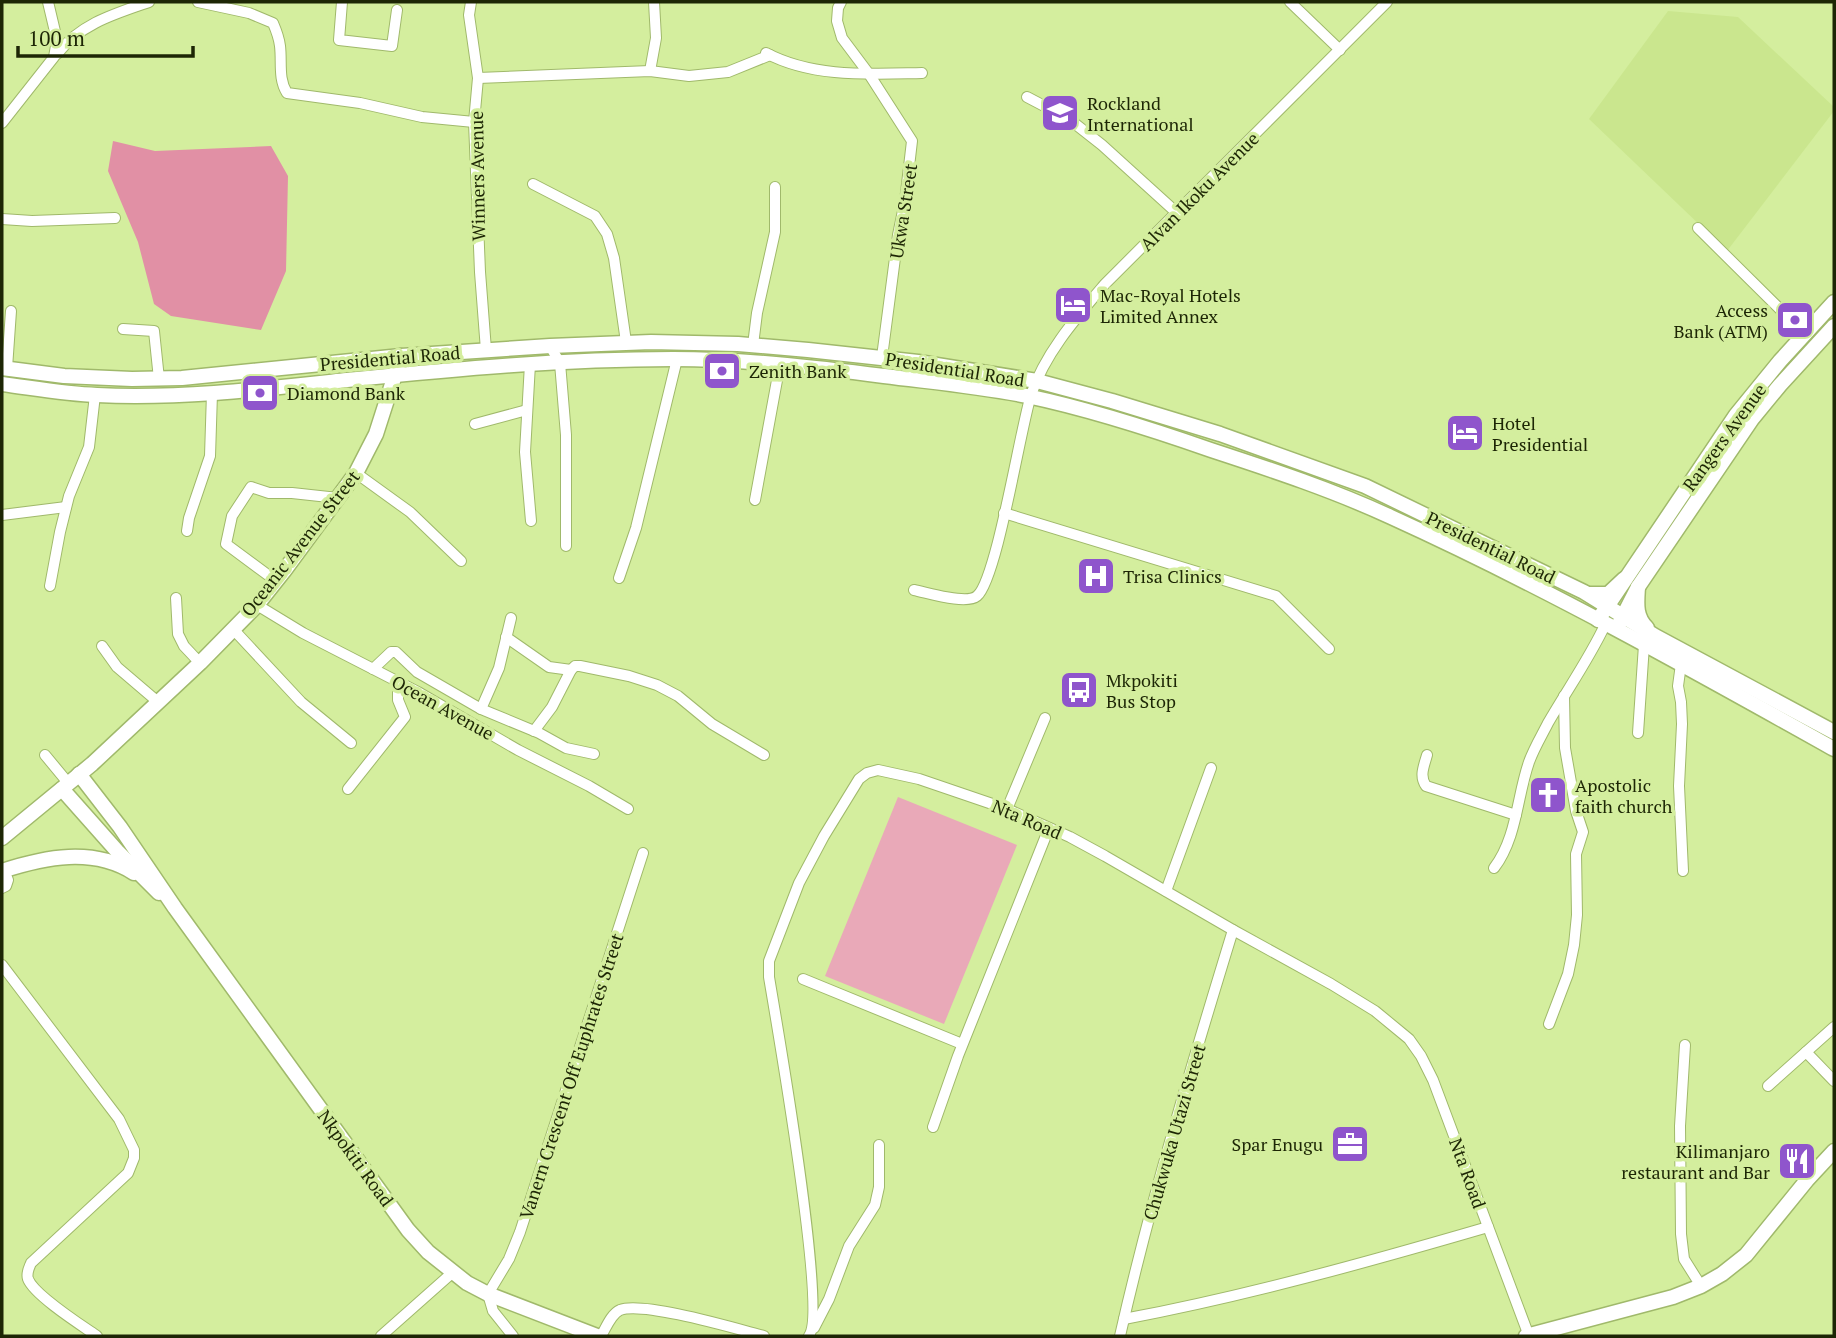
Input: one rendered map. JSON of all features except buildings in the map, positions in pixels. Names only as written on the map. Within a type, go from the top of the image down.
[{"type":"main road","name":"Rangers Avenue","points":[[1606,625],[1608,606],[1624,579],[1736,415],[1834,302]]},
{"type":"main road","name":"Rangers Avenue","points":[[1606,625],[1623,616],[1638,587],[1752,418],[1834,326]]},
{"type":"main road","name":"Presidential Road","points":[[5,368],[64,376],[159,379],[401,356],[651,342],[753,345],[858,355],[1037,381],[1220,434],[1365,486],[1584,592],[1623,616],[1681,664],[1790,716],[1834,732]]},
{"type":"main road","points":[[650,359],[651,342]]},
{"type":"main road","points":[[856,372],[858,355]]},
{"type":"main road","name":"Oceanic Avenue Street","points":[[4,834],[70,782],[200,663],[257,605],[356,473],[376,434],[401,356]]},
{"type":"main road","name":"Presidential Road","points":[[2,384],[62,393],[146,396],[212,393],[530,364],[677,359],[780,364],[856,372],[1031,397],[1170,436],[1303,480],[1389,516],[1606,625],[1650,641],[1790,716],[1834,749]]},
{"type":"main road","points":[[62,393],[64,376]]},
{"type":"main road","points":[[1584,592],[1608,594],[1624,579]]},
{"type":"main road","points":[[1638,587],[1640,620],[1650,641]]},
{"type":"main road","points":[[70,782],[120,827],[175,908]]},
{"type":"main road","points":[[70,782],[105,837],[175,908]]},
{"type":"main road","points":[[82,856],[120,827]]},
{"type":"main road","points":[[3,871],[35,861],[82,856],[110,862],[144,879]]},
{"type":"main road","name":"Nkpokiti Road","points":[[175,908],[408,1230],[428,1252],[452,1273],[488,1294],[599,1336]]},
{"type":"main road","points":[[1535,1335],[1673,1297],[1701,1286],[1721,1274],[1746,1255],[1834,1151]]},
{"type":"main road","points":[[1581,1322],[1588,1336]]},
{"type":"street","points":[[48,2],[57,40],[54,57]]},
{"type":"street","points":[[2,124],[67,41],[91,24],[149,2]]},
{"type":"street","points":[[198,2],[249,13],[273,23],[280,46],[283,87],[287,93],[360,103],[422,117],[474,122]]},
{"type":"street","points":[[342,2],[339,40],[392,46],[397,10]]},
{"type":"street","name":"Winners Avenue","points":[[471,2],[469,15],[478,78],[474,122],[486,350]]},
{"type":"street","points":[[650,71],[656,38],[654,2]]},
{"type":"street","name":"Ukwa Street","points":[[841,2],[837,21],[842,38],[912,141],[882,358]]},
{"type":"street","points":[[1290,2],[1340,50]]},
{"type":"street","name":"Alvan Ikoku Avenue","points":[[914,590],[965,600],[975,598],[981,592],[1004,513],[1031,397],[1043,367],[1055,347],[1105,284],[1387,2]]},
{"type":"street","points":[[478,78],[650,71],[689,76],[728,72],[768,54],[811,68],[846,74],[922,73]]},
{"type":"street","points":[[1027,97],[1069,119],[1177,213]]},
{"type":"street","points":[[533,184],[595,216],[607,234],[614,258],[626,342]]},
{"type":"street","points":[[753,345],[757,313],[775,232],[775,187]]},
{"type":"street","points":[[2,219],[32,221],[116,218]]},
{"type":"street","points":[[1698,228],[1805,334]]},
{"type":"street","points":[[5,368],[11,311]]},
{"type":"street","points":[[124,329],[154,331],[159,379]]},
{"type":"street","points":[[550,346],[560,363],[566,435],[566,546]]},
{"type":"street","points":[[619,578],[636,528],[677,359]]},
{"type":"street","points":[[530,364],[525,452],[531,521]]},
{"type":"street","points":[[755,500],[780,364]]},
{"type":"street","points":[[187,531],[210,456],[212,393]]},
{"type":"street","points":[[50,586],[66,507],[89,446],[95,395]]},
{"type":"street","points":[[475,424],[527,410]]},
{"type":"street","points":[[356,473],[410,512],[461,561]]},
{"type":"street","points":[[276,581],[226,544],[232,516],[251,487],[269,493],[338,498]]},
{"type":"street","points":[[2,515],[66,507]]},
{"type":"street","points":[[1004,513],[1276,596],[1329,649]]},
{"type":"street","points":[[176,598],[178,634],[184,646],[200,663]]},
{"type":"street","name":"Ocean Avenue","points":[[257,605],[303,633],[628,809]]},
{"type":"street","points":[[481,709],[499,668],[511,618]]},
{"type":"street","points":[[1494,869],[1502,857],[1529,762],[1538,742],[1606,625]]},
{"type":"street","points":[[233,629],[301,702],[351,743]]},
{"type":"street","points":[[506,637],[549,667],[570,670]]},
{"type":"street","points":[[1639,733],[1650,641]]},
{"type":"street","points":[[102,646],[117,667],[158,702]]},
{"type":"street","points":[[373,669],[391,652],[396,652],[417,671],[481,709],[534,731],[566,748],[594,754]]},
{"type":"street","points":[[1681,664],[1678,686],[1682,724],[1679,786],[1683,871]]},
{"type":"street","points":[[534,731],[552,707],[570,670],[580,666],[657,685],[678,696],[712,724],[764,755]]},
{"type":"street","points":[[348,789],[405,717],[398,699],[397,682]]},
{"type":"street","points":[[1549,1024],[1568,974],[1574,945],[1577,915],[1576,854],[1583,832],[1576,811],[1565,748],[1563,696]]},
{"type":"street","points":[[1007,809],[1045,718]]},
{"type":"street","points":[[45,755],[70,782]]},
{"type":"street","points":[[1427,755],[1422,771],[1422,781],[1426,786],[1516,815]]},
{"type":"street","points":[[1166,891],[1211,768]]},
{"type":"street","name":"Nta Road","points":[[811,1334],[813,1302],[806,1222],[769,977],[769,961],[799,883],[824,835],[859,779],[878,770],[919,779],[1007,809],[1105,856],[1376,1011],[1409,1039],[1422,1056],[1433,1080],[1488,1227],[1535,1335]]},
{"type":"street","points":[[933,1126],[962,1044],[1049,828]]},
{"type":"street","name":"Vanern Crescent Off Euphrates Street","points":[[488,1294],[509,1259],[520,1233],[643,853]]},
{"type":"street","points":[[2,888],[7,883],[3,871]]},
{"type":"street","name":"Chukwuka Utazi Street","points":[[1120,1336],[1189,1075],[1233,930]]},
{"type":"street","points":[[2,965],[119,1119],[134,1150],[134,1158],[128,1172],[31,1263],[27,1271],[28,1279],[40,1294],[97,1336]]},
{"type":"street","points":[[803,979],[962,1044]]},
{"type":"street","points":[[1768,1086],[1834,1027]]},
{"type":"street","points":[[1685,1045],[1680,1126],[1681,1234],[1684,1259],[1701,1286]]},
{"type":"street","points":[[1806,1052],[1834,1081]]},
{"type":"street","points":[[811,1334],[829,1298],[849,1246],[874,1205],[878,1187],[879,1145]]},
{"type":"street","points":[[1124,1319],[1185,1308],[1257,1290],[1488,1227]]},
{"type":"street","points":[[381,1336],[452,1273]]},
{"type":"street","points":[[488,1294],[493,1311],[513,1336]]},
{"type":"street","points":[[599,1336],[617,1311],[623,1309],[684,1315],[764,1336]]},
{"type":"shaded area","points":[[1668,11],[1738,17],[1834,107],[1834,111],[1727,251],[1589,119]]},
{"type":"shaded area","points":[[113,141],[155,151],[271,146],[288,176],[286,271],[261,330],[171,316],[154,304],[138,242],[108,171]]},
{"type":"shaded area","points":[[898,797],[1017,845],[944,1024],[825,976]]},
{"type":"place","name":"Rockland International","points":[[1060,113]]},
{"type":"place","name":"Mac-Royal Hotels Limited Annex","points":[[1073,305]]},
{"type":"place","name":"Access Bank (ATM)","points":[[1795,320]]},
{"type":"place","name":"Zenith Bank","points":[[722,371]]},
{"type":"place","name":"Diamond Bank","points":[[260,393]]},
{"type":"place","name":"Hotel Presidential","points":[[1465,433]]},
{"type":"place","name":"Trisa Clinics","points":[[1096,576]]},
{"type":"place","name":"Mkpokiti Bus Stop","points":[[1079,690]]},
{"type":"place","name":"Apostolic faith church","points":[[1548,795]]},
{"type":"place","name":"Spar Enugu","points":[[1350,1144]]},
{"type":"place","name":"Kilimanjaro restaurant and Bar","points":[[1797,1161]]}]
